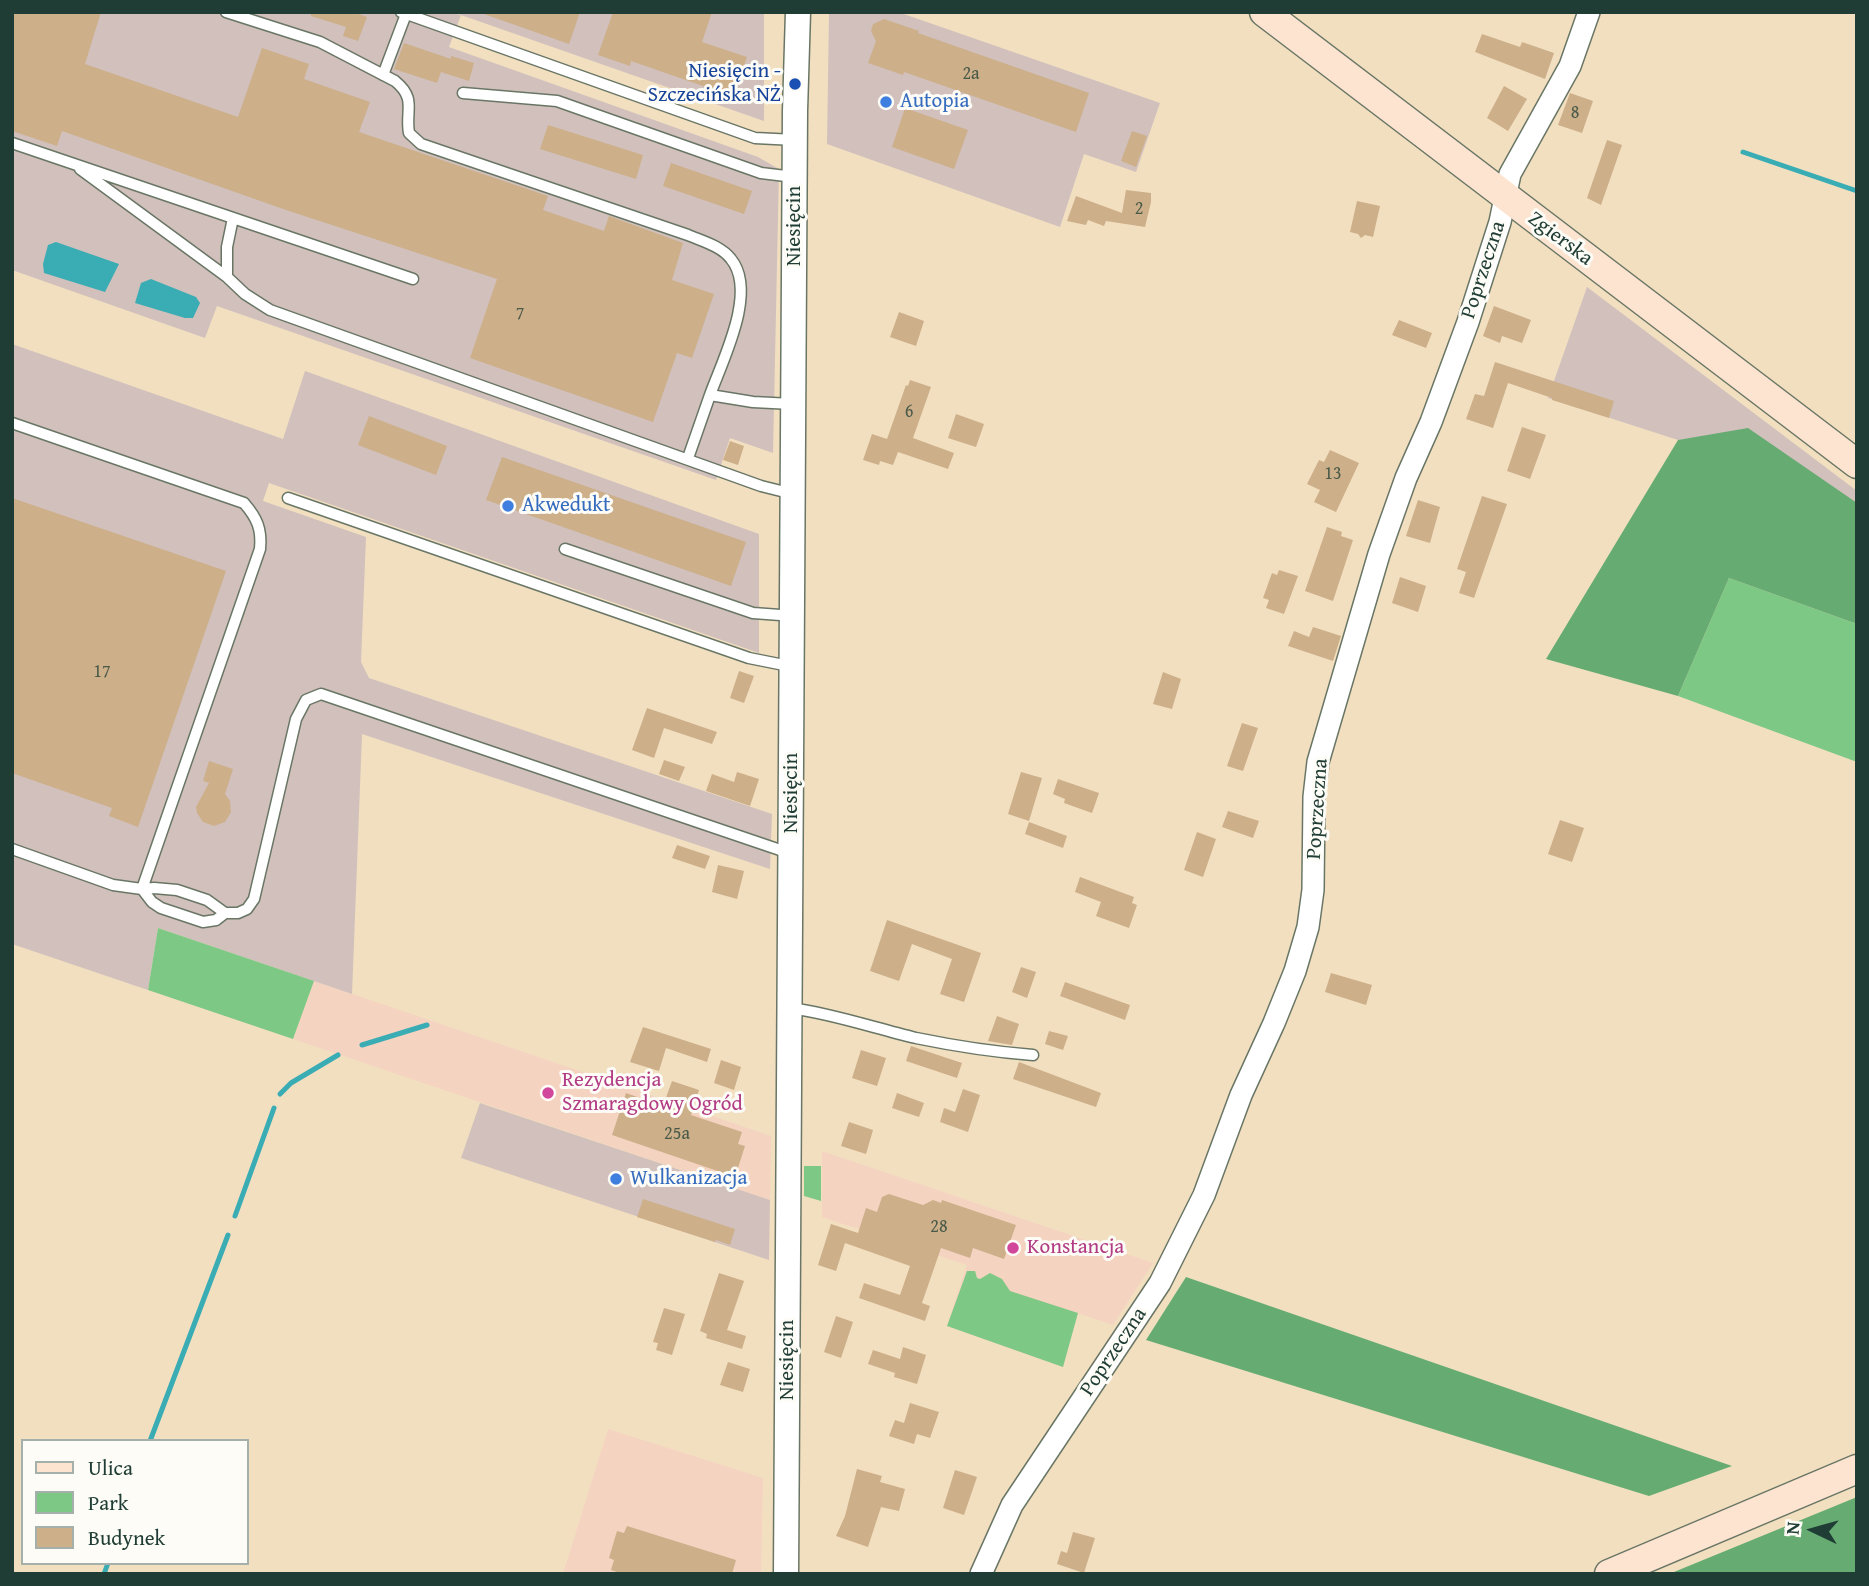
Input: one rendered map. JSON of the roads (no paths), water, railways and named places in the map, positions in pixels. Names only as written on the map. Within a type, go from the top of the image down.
[{"type":"main road","name":"Zgierska","points":[[1264,12],[1857,464]]},
{"type":"main road","points":[[1609,1574],[1857,1469]]},
{"type":"street","name":"Niesięcin","points":[[786,1574],[798,12]]},
{"type":"street","name":"Poprzeczna","points":[[981,1574],[1012,1505],[1160,1283],[1186,1235],[1204,1195],[1241,1095],[1275,1023],[1308,927],[1313,890],[1314,797],[1318,762],[1379,554],[1468,322],[1500,222],[1510,174],[1570,66],[1589,12]]},
{"type":"lane","points":[[226,12],[320,42],[399,84],[410,103],[409,133],[421,144],[688,235],[727,254],[739,274],[740,302],[737,319],[688,458]]},
{"type":"lane","points":[[383,75],[404,13],[755,138],[795,140]]},
{"type":"lane","points":[[463,93],[552,100],[761,173],[795,177]]},
{"type":"lane","points":[[12,143],[413,279]]},
{"type":"lane","points":[[70,163],[227,277],[253,300],[279,314],[761,486],[794,494]]},
{"type":"lane","points":[[227,277],[227,247],[233,218]]},
{"type":"lane","points":[[710,395],[753,402],[794,404]]},
{"type":"lane","points":[[12,423],[244,503],[257,518],[261,534],[260,549],[142,889]]},
{"type":"lane","points":[[288,498],[749,658],[795,667]]},
{"type":"lane","points":[[565,549],[747,611],[763,615],[794,616]]},
{"type":"lane","points":[[12,849],[113,885],[177,890],[207,900],[225,913],[238,913],[247,909],[254,899],[296,719],[306,700],[321,694],[792,854]]},
{"type":"lane","points":[[142,889],[152,902],[161,908],[203,922],[216,920],[225,913]]},
{"type":"lane","points":[[791,1008],[820,1012],[946,1044],[1033,1055]]},
{"type":"water","points":[[56,242],[119,264],[105,292],[44,273],[43,264],[48,245]]},
{"type":"water","points":[[151,279],[196,297],[200,303],[193,318],[135,303],[141,283]]},
{"type":"waterway","points":[[1743,152],[1857,191]]},
{"type":"waterway","points":[[362,1045],[427,1025]]},
{"type":"waterway","points":[[280,1094],[291,1083],[338,1055]]},
{"type":"waterway","points":[[235,1216],[274,1108]]},
{"type":"waterway","points":[[151,1439],[228,1235]]},
{"type":"waterway","points":[[104,1574],[107,1565]]},
{"type":"place","name":"Niesięcin - Szczecińska NŻ","points":[[795,84]]},
{"type":"place","name":"Autopia","points":[[886,102]]},
{"type":"place","name":"Akwedukt","points":[[508,506]]},
{"type":"place","name":"Rezydencja Szmaragdowy Ogród","points":[[548,1093]]},
{"type":"place","name":"Wulkanizacja","points":[[616,1179]]},
{"type":"place","name":"Konstancja","points":[[1013,1248]]}]
